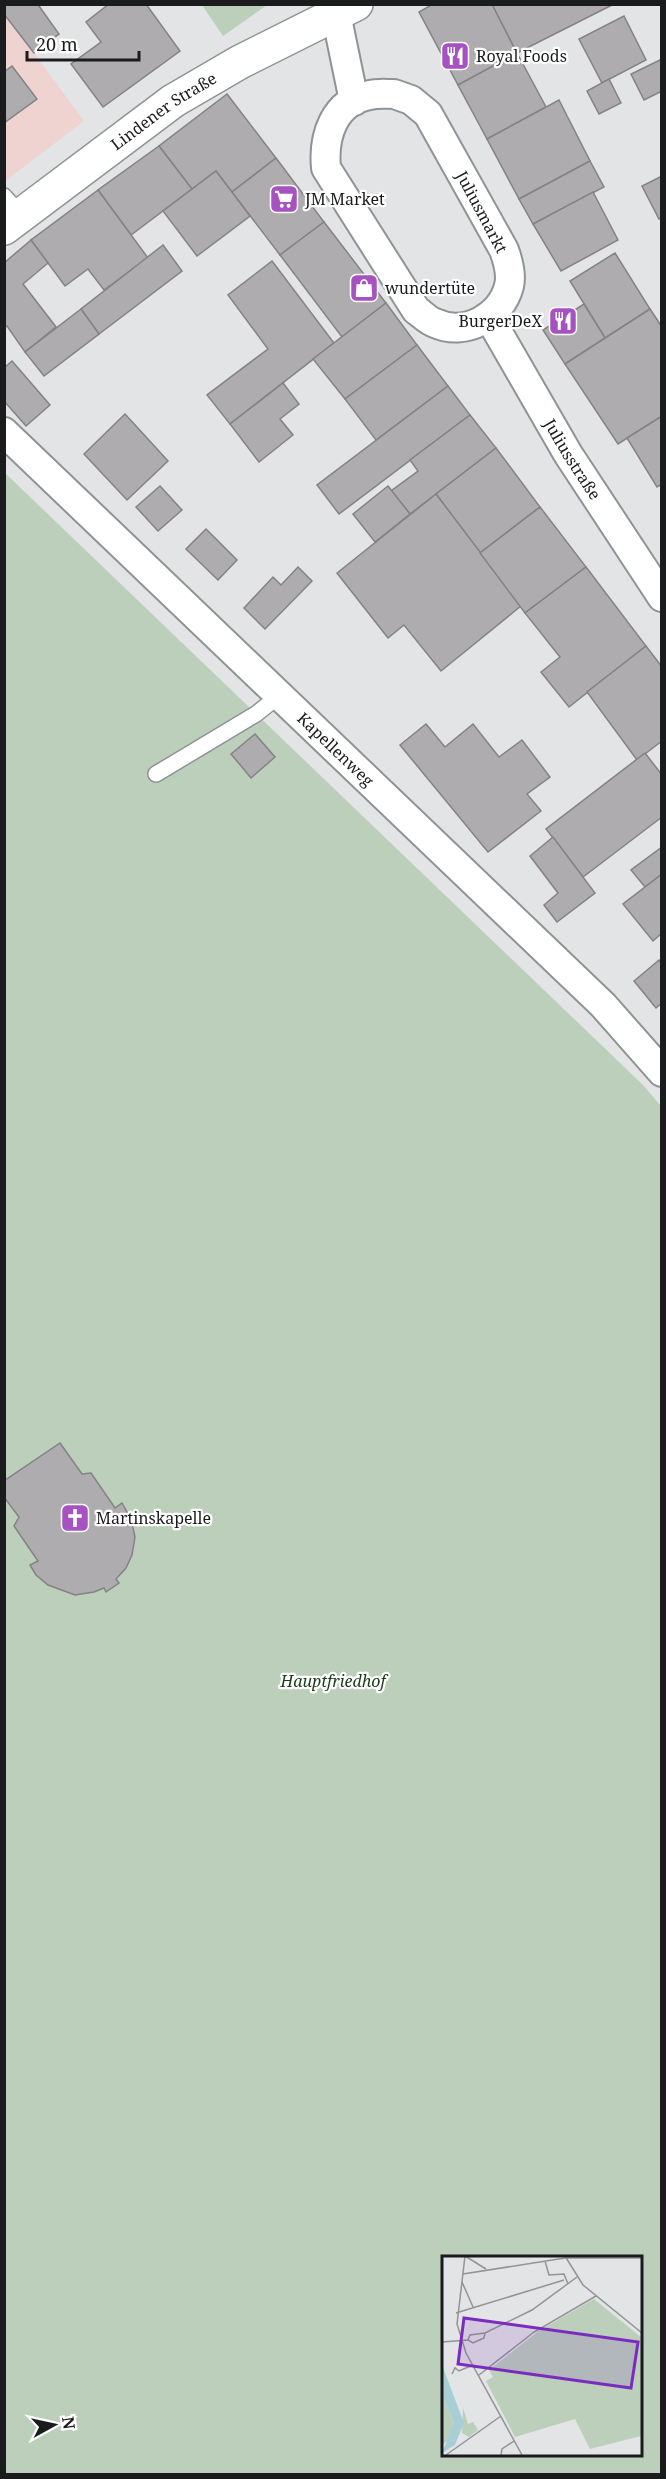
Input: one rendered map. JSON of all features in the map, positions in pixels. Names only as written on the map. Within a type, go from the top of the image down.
[{"type":"main road","name":"Lindener Straße","points":[[10,213],[173,101],[240,62],[342,8]]},
{"type":"street","points":[[342,8],[354,101],[337,115],[328,130],[324,147],[326,168],[416,310],[435,323],[452,328],[476,325],[489,317]]},
{"type":"street","name":"Juliusmarkt","points":[[354,101],[370,95],[394,94],[411,100],[428,114],[504,249],[510,267],[509,285],[501,305],[489,317]]},
{"type":"street","name":"Juliusstraße","points":[[489,317],[568,454],[662,597]]},
{"type":"street","name":"Kapellenweg","points":[[4,432],[603,1005],[662,1072]]},
{"type":"lane","points":[[156,774],[256,714],[280,695]]},
{"type":"shaded area","points":[[5,14],[84,121],[5,181]]},
{"type":"green space","points":[[202,5],[267,5],[223,36]]},
{"type":"green space","name":"Hauptfriedhof","points":[[4,472],[643,1085],[661,1106],[661,2474],[5,2474]]},
{"type":"building","points":[[4,4],[41,4],[39,6],[59,34],[34,53],[4,14]]},
{"type":"building","points":[[109,4],[146,4],[180,51],[103,107],[71,64],[101,42],[86,22]]},
{"type":"building","points":[[433,4],[492,4],[517,53],[458,85],[419,12]]},
{"type":"building","points":[[492,4],[614,4],[517,53]]},
{"type":"building","points":[[624,16],[646,60],[602,83],[579,39]]},
{"type":"building","points":[[517,53],[546,107],[487,139],[458,85]]},
{"type":"building","points":[[662,59],[662,91],[644,100],[631,74]]},
{"type":"building","points":[[12,66],[37,99],[4,123],[4,72]]},
{"type":"building","points":[[609,79],[621,103],[599,114],[587,91]]},
{"type":"building","points":[[227,94],[276,158],[232,192],[216,171],[192,189],[159,146]]},
{"type":"building","points":[[559,100],[590,161],[519,199],[487,139]]},
{"type":"building","points":[[159,146],[192,189],[131,235],[98,190]]},
{"type":"building","points":[[276,158],[324,222],[280,255],[232,192]]},
{"type":"building","points":[[590,161],[604,187],[533,224],[519,199]]},
{"type":"building","points":[[216,171],[250,216],[197,256],[163,211]]},
{"type":"building","points":[[662,176],[662,218],[659,219],[642,186]]},
{"type":"building","points":[[98,190],[148,258],[104,290],[88,269],[65,286],[31,240]]},
{"type":"building","points":[[593,192],[618,240],[561,271],[533,224]]},
{"type":"building","points":[[324,222],[386,303],[342,337],[280,255]]},
{"type":"building","points":[[31,240],[48,263],[23,284],[56,327],[25,352],[7,326],[4,328],[4,263]]},
{"type":"building","points":[[163,245],[182,271],[99,334],[81,309]]},
{"type":"building","points":[[615,253],[650,309],[605,338],[570,281]]},
{"type":"building","points":[[272,261],[334,343],[230,424],[207,395],[268,349],[228,295]]},
{"type":"building","points":[[386,303],[417,345],[345,399],[313,359]]},
{"type":"building","points":[[584,304],[605,338],[565,364],[543,330]]},
{"type":"building","points":[[81,309],[99,334],[44,376],[25,352]]},
{"type":"building","points":[[650,309],[662,327],[662,416],[618,444],[565,364]]},
{"type":"building","points":[[417,345],[448,386],[376,440],[345,399]]},
{"type":"building","points":[[12,361],[50,405],[26,426],[4,401],[4,368]]},
{"type":"building","points":[[283,383],[299,404],[280,419],[293,435],[259,462],[230,424]]},
{"type":"building","points":[[448,386],[470,415],[339,514],[317,485]]},
{"type":"building","points":[[125,414],[168,461],[127,500],[84,454]]},
{"type":"building","points":[[470,415],[496,448],[410,514],[391,491],[418,471],[410,460]]},
{"type":"building","points":[[662,416],[662,484],[657,487],[627,438]]},
{"type":"building","points":[[496,448],[540,507],[480,553],[436,494]]},
{"type":"building","points":[[160,486],[182,510],[158,531],[136,507]]},
{"type":"building","points":[[388,486],[410,514],[375,542],[353,514]]},
{"type":"building","points":[[436,494],[521,606],[441,671],[404,625],[388,638],[337,573]]},
{"type":"building","points":[[540,507],[586,567],[525,613],[480,553]]},
{"type":"building","points":[[206,529],[237,560],[218,580],[186,549]]},
{"type":"building","points":[[298,567],[312,581],[265,629],[244,608],[273,577],[281,585]]},
{"type":"building","points":[[586,567],[646,646],[569,707],[541,672],[560,657],[525,613]]},
{"type":"building","points":[[646,646],[662,667],[662,741],[637,760],[587,692]]},
{"type":"building","points":[[426,724],[445,747],[473,724],[499,757],[522,740],[550,777],[527,794],[541,811],[488,852],[400,745]]},
{"type":"building","points":[[255,734],[275,757],[251,778],[231,754]]},
{"type":"building","points":[[645,753],[662,775],[662,817],[583,877],[546,829]]},
{"type":"building","points":[[553,837],[595,893],[557,922],[544,905],[558,893],[530,856]]},
{"type":"building","points":[[662,847],[662,874],[645,887],[631,870]]},
{"type":"building","points":[[662,874],[662,933],[653,941],[623,904]]},
{"type":"building","points":[[659,960],[662,964],[662,1003],[656,1008],[634,981]]},
{"type":"building","name":"Martinskapelle","points":[[60,1443],[82,1474],[91,1473],[115,1508],[122,1503],[131,1519],[135,1537],[132,1555],[126,1568],[116,1579],[119,1583],[106,1592],[104,1588],[75,1595],[48,1585],[36,1575],[30,1565],[38,1561],[14,1526],[19,1517],[4,1497],[4,1481]]},
{"type":"place","name":"Royal Foods","points":[[455,56]]},
{"type":"place","name":"JM Market","points":[[284,199]]},
{"type":"place","name":"wundertüte","points":[[364,288]]},
{"type":"place","name":"BurgerDeX","points":[[563,321]]},
{"type":"place","name":"Martinskapelle","points":[[75,1518]]}]
